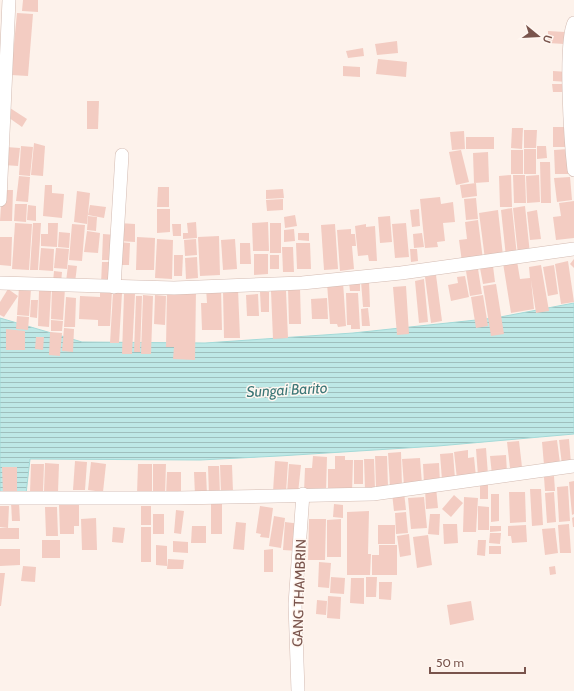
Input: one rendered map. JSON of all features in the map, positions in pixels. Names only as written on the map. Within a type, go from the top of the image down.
[{"type":"street","points":[[0,200],[9,0]]},
{"type":"street","points":[[574,23],[570,40],[570,107],[574,170]]},
{"type":"street","points":[[114,287],[122,155]]},
{"type":"street","points":[[0,283],[44,283],[114,287],[174,288],[302,283],[401,272],[574,249]]},
{"type":"street","points":[[0,498],[177,498],[303,494],[373,494],[574,466]]},
{"type":"street","name":"GANG THAMBRIN","points":[[298,691],[296,604],[303,494]]},
{"type":"water","name":"Sungai Barito","points":[[574,303],[574,434],[438,446],[200,460],[30,459],[26,494],[0,494],[0,318],[82,342],[205,343],[353,333],[495,318]]},
{"type":"building","points":[[23,0],[38,0],[38,12],[22,11]]},
{"type":"building","points":[[17,13],[33,14],[28,76],[11,75]]},
{"type":"building","points":[[548,31],[565,32],[564,44],[548,43]]},
{"type":"building","points":[[397,41],[398,53],[377,55],[375,44]]},
{"type":"building","points":[[363,48],[364,56],[348,58],[346,51]]},
{"type":"building","points":[[378,59],[407,62],[406,77],[376,74]]},
{"type":"building","points":[[343,66],[360,67],[360,77],[343,76]]},
{"type":"building","points":[[553,71],[568,72],[568,82],[553,81]]},
{"type":"building","points":[[552,84],[568,84],[568,92],[553,92]]},
{"type":"building","points":[[87,101],[99,101],[98,129],[87,129]]},
{"type":"building","points":[[10,108],[27,119],[22,127],[5,115]]},
{"type":"building","points":[[553,127],[569,127],[569,147],[553,147]]},
{"type":"building","points":[[512,128],[523,128],[522,149],[511,148]]},
{"type":"building","points":[[524,130],[537,130],[536,148],[524,148]]},
{"type":"building","points":[[464,131],[465,149],[452,150],[450,132]]},
{"type":"building","points":[[466,137],[494,137],[494,149],[466,149]]},
{"type":"building","points":[[34,143],[45,146],[43,176],[31,175]]},
{"type":"building","points":[[21,146],[33,147],[30,176],[19,175]]},
{"type":"building","points":[[537,146],[546,146],[547,158],[537,159]]},
{"type":"building","points":[[6,147],[20,148],[18,166],[4,165]]},
{"type":"building","points":[[524,149],[536,149],[536,174],[524,174]]},
{"type":"building","points":[[569,149],[571,174],[555,174],[554,150]]},
{"type":"building","points":[[461,150],[469,182],[456,185],[449,152]]},
{"type":"building","points":[[511,150],[523,150],[523,174],[511,174]]},
{"type":"building","points":[[488,152],[489,182],[474,183],[473,153]]},
{"type":"building","points":[[540,162],[550,162],[551,203],[541,203]]},
{"type":"building","points":[[511,175],[512,207],[500,207],[499,176]]},
{"type":"building","points":[[513,175],[525,175],[526,203],[514,203]]},
{"type":"building","points":[[539,175],[540,202],[527,203],[526,176]]},
{"type":"building","points":[[19,176],[30,177],[28,202],[16,201]]},
{"type":"building","points":[[570,177],[572,200],[557,202],[554,178]]},
{"type":"building","points":[[476,183],[477,196],[462,198],[460,185]]},
{"type":"building","points":[[45,185],[52,185],[52,193],[64,194],[62,218],[43,216]]},
{"type":"building","points":[[158,187],[169,187],[169,207],[157,207]]},
{"type":"building","points":[[283,189],[284,198],[266,199],[266,190]]},
{"type":"building","points":[[2,190],[13,190],[12,221],[0,221]]},
{"type":"building","points":[[77,191],[90,193],[87,224],[74,222]]},
{"type":"building","points":[[440,197],[441,204],[453,202],[455,222],[443,223],[445,241],[437,242],[438,247],[425,248],[420,199]]},
{"type":"building","points":[[476,198],[478,219],[466,220],[464,199]]},
{"type":"building","points":[[283,199],[283,210],[267,211],[266,200]]},
{"type":"building","points":[[574,201],[574,238],[556,240],[553,217],[561,216],[559,203]]},
{"type":"building","points":[[15,204],[27,204],[26,222],[14,221]]},
{"type":"building","points":[[28,205],[36,206],[36,221],[27,220]]},
{"type":"building","points":[[90,205],[106,207],[104,218],[88,215]]},
{"type":"building","points":[[525,206],[530,254],[518,255],[513,208]]},
{"type":"building","points":[[512,208],[517,256],[506,257],[501,210]]},
{"type":"building","points":[[157,209],[170,209],[170,232],[157,233]]},
{"type":"building","points":[[419,209],[420,226],[412,227],[410,210]]},
{"type":"building","points":[[498,210],[503,256],[485,259],[479,213]]},
{"type":"building","points":[[537,210],[541,239],[530,240],[527,212]]},
{"type":"building","points":[[295,215],[297,226],[285,228],[284,217]]},
{"type":"building","points":[[88,216],[97,217],[96,231],[87,230]]},
{"type":"building","points":[[390,216],[392,242],[380,243],[378,217]]},
{"type":"building","points":[[478,220],[483,260],[462,262],[459,240],[467,239],[465,222]]},
{"type":"building","points":[[196,222],[197,238],[183,239],[183,233],[188,233],[187,223]]},
{"type":"building","points":[[268,222],[269,251],[253,251],[252,223]]},
{"type":"building","points":[[15,223],[32,224],[29,270],[12,269]]},
{"type":"building","points":[[33,223],[41,223],[38,270],[30,270]]},
{"type":"building","points":[[48,223],[58,223],[57,247],[41,246],[41,234],[48,234]]},
{"type":"building","points":[[119,223],[135,224],[135,242],[118,241]]},
{"type":"building","points":[[270,223],[281,223],[281,253],[270,253]]},
{"type":"building","points":[[406,223],[409,257],[395,258],[392,224]]},
{"type":"building","points":[[72,224],[85,225],[82,261],[69,260]]},
{"type":"building","points":[[172,224],[181,224],[181,236],[173,236]]},
{"type":"building","points":[[335,224],[338,269],[324,270],[321,225]]},
{"type":"building","points":[[366,224],[366,227],[375,226],[377,261],[369,261],[368,255],[358,256],[355,226]]},
{"type":"building","points":[[294,229],[295,241],[284,242],[284,230]]},
{"type":"building","points":[[351,229],[351,234],[355,234],[356,246],[352,246],[354,269],[340,271],[337,230]]},
{"type":"building","points":[[87,231],[100,233],[98,253],[84,252]]},
{"type":"building","points":[[59,232],[70,233],[69,248],[58,247]]},
{"type":"building","points":[[298,233],[309,233],[309,241],[298,240]]},
{"type":"building","points":[[422,233],[424,247],[414,248],[413,234]]},
{"type":"building","points":[[103,234],[116,235],[114,260],[102,260]]},
{"type":"building","points":[[219,236],[220,275],[200,276],[198,237]]},
{"type":"building","points":[[0,237],[12,237],[11,266],[0,265]]},
{"type":"building","points":[[137,237],[155,238],[154,270],[136,270]]},
{"type":"building","points":[[157,239],[173,240],[172,279],[155,278]]},
{"type":"building","points":[[196,239],[197,255],[185,256],[184,240]]},
{"type":"building","points":[[235,239],[237,269],[223,270],[221,240]]},
{"type":"building","points":[[119,242],[130,243],[129,265],[118,265]]},
{"type":"building","points":[[240,243],[250,243],[251,264],[240,264]]},
{"type":"building","points":[[296,243],[310,243],[311,269],[297,269]]},
{"type":"building","points":[[282,247],[293,247],[294,272],[283,272]]},
{"type":"building","points":[[41,248],[54,249],[53,271],[39,270]]},
{"type":"building","points":[[56,248],[69,249],[67,269],[54,268]]},
{"type":"building","points":[[410,249],[417,249],[418,261],[411,262]]},
{"type":"building","points":[[254,254],[268,254],[268,274],[254,275]]},
{"type":"building","points":[[174,255],[183,255],[182,276],[174,276]]},
{"type":"building","points":[[270,255],[279,255],[279,269],[270,269]]},
{"type":"building","points":[[197,257],[198,278],[186,279],[185,258]]},
{"type":"building","points":[[574,259],[574,268],[570,264]]},
{"type":"building","points":[[517,261],[520,279],[530,278],[529,267],[541,265],[549,311],[536,313],[531,280],[534,309],[511,313],[503,263]]},
{"type":"building","points":[[568,261],[574,302],[561,304],[555,264]]},
{"type":"building","points":[[102,262],[114,262],[113,285],[101,284]]},
{"type":"building","points":[[68,265],[77,266],[75,283],[66,282]]},
{"type":"building","points":[[554,265],[558,294],[548,296],[543,267]]},
{"type":"building","points":[[493,266],[495,282],[483,284],[480,268]]},
{"type":"building","points":[[478,269],[482,294],[470,296],[466,271]]},
{"type":"building","points":[[54,271],[62,272],[61,283],[53,282]]},
{"type":"building","points":[[436,275],[442,321],[431,323],[425,277]]},
{"type":"building","points":[[465,276],[469,297],[451,301],[448,285],[458,283],[457,277]]},
{"type":"building","points":[[424,279],[428,322],[419,323],[415,281]]},
{"type":"building","points":[[361,281],[369,281],[370,307],[363,307]]},
{"type":"building","points":[[343,282],[346,326],[338,327],[337,324],[330,324],[327,283]]},
{"type":"building","points":[[349,282],[360,282],[360,291],[350,291]]},
{"type":"building","points":[[496,284],[504,334],[491,336],[483,286]]},
{"type":"building","points":[[406,286],[409,334],[397,335],[393,287]]},
{"type":"building","points":[[52,287],[65,288],[63,320],[51,319]]},
{"type":"building","points":[[19,288],[31,289],[29,316],[17,315]]},
{"type":"building","points":[[206,288],[221,288],[222,330],[202,330],[201,303],[207,303]]},
{"type":"building","points":[[288,288],[300,288],[301,324],[289,324]]},
{"type":"building","points":[[8,289],[18,296],[4,317],[0,315],[0,302]]},
{"type":"building","points":[[100,289],[112,290],[110,326],[98,326],[98,320],[79,319],[80,296],[100,297]]},
{"type":"building","points":[[167,289],[196,289],[195,360],[173,359],[174,347],[166,347]]},
{"type":"building","points":[[238,289],[240,338],[224,338],[223,290]]},
{"type":"building","points":[[39,291],[51,291],[49,327],[38,326]]},
{"type":"building","points":[[271,291],[286,291],[288,338],[273,339]]},
{"type":"building","points":[[260,292],[269,292],[269,312],[261,312]]},
{"type":"building","points":[[113,293],[122,293],[119,343],[110,343]]},
{"type":"building","points":[[346,293],[358,293],[360,329],[351,329],[351,325],[347,325]]},
{"type":"building","points":[[124,294],[135,294],[132,354],[122,354]]},
{"type":"building","points":[[258,294],[259,316],[247,316],[246,295]]},
{"type":"building","points":[[143,295],[153,296],[151,354],[141,354]]},
{"type":"building","points":[[155,295],[166,296],[165,325],[154,324]]},
{"type":"building","points":[[483,295],[488,326],[476,328],[471,297]]},
{"type":"building","points":[[136,296],[142,296],[140,352],[134,352]]},
{"type":"building","points":[[66,297],[76,298],[75,327],[64,327]]},
{"type":"building","points":[[327,298],[328,319],[312,319],[311,299]]},
{"type":"building","points":[[31,300],[38,300],[37,318],[30,317]]},
{"type":"building","points":[[368,308],[370,326],[362,326],[361,309]]},
{"type":"building","points":[[17,316],[29,317],[28,330],[16,329]]},
{"type":"building","points":[[51,320],[63,321],[62,331],[51,331]]},
{"type":"building","points":[[64,328],[74,329],[73,352],[62,351]]},
{"type":"building","points":[[6,329],[25,331],[25,350],[6,350]]},
{"type":"building","points":[[50,332],[62,333],[60,356],[49,355]]},
{"type":"building","points":[[36,337],[44,337],[43,350],[35,349]]},
{"type":"building","points":[[569,439],[571,464],[562,465],[559,440]]},
{"type":"building","points":[[557,440],[560,463],[544,465],[542,442]]},
{"type":"building","points":[[519,441],[522,467],[510,468],[507,442]]},
{"type":"building","points":[[486,448],[488,475],[478,476],[476,449]]},
{"type":"building","points":[[468,450],[468,458],[474,457],[476,477],[457,479],[454,452]]},
{"type":"building","points":[[401,452],[402,487],[390,487],[388,453]]},
{"type":"building","points":[[453,453],[455,479],[442,480],[440,454]]},
{"type":"building","points":[[506,455],[507,473],[492,475],[490,456]]},
{"type":"building","points":[[313,456],[327,457],[326,492],[304,492],[305,468],[312,468]]},
{"type":"building","points":[[335,456],[345,456],[345,460],[353,460],[352,492],[328,491],[328,469],[335,469]]},
{"type":"building","points":[[375,456],[387,456],[388,488],[376,488]]},
{"type":"building","points":[[420,458],[422,484],[404,486],[402,459]]},
{"type":"building","points":[[364,459],[374,459],[375,489],[365,489]]},
{"type":"building","points":[[354,460],[363,460],[363,484],[354,484]]},
{"type":"building","points":[[75,461],[87,462],[85,490],[73,490]]},
{"type":"building","points":[[275,461],[288,462],[286,492],[273,492]]},
{"type":"building","points":[[91,462],[106,464],[103,492],[88,490]]},
{"type":"building","points":[[45,463],[59,464],[58,492],[44,491]]},
{"type":"building","points":[[439,463],[440,483],[424,484],[423,464]]},
{"type":"building","points":[[31,464],[44,464],[43,492],[30,492]]},
{"type":"building","points":[[138,464],[152,464],[152,494],[137,494]]},
{"type":"building","points":[[153,464],[166,464],[165,495],[153,494]]},
{"type":"building","points":[[289,464],[301,465],[298,493],[287,493]]},
{"type":"building","points":[[220,465],[232,465],[233,492],[221,492]]},
{"type":"building","points":[[208,466],[219,466],[220,495],[209,496]]},
{"type":"building","points":[[2,467],[17,467],[17,494],[3,494]]},
{"type":"building","points":[[167,472],[181,472],[181,497],[166,496]]},
{"type":"building","points":[[194,472],[206,472],[207,495],[195,495]]},
{"type":"building","points":[[554,476],[555,491],[545,491],[544,477]]},
{"type":"building","points":[[480,481],[488,481],[488,499],[480,499]]},
{"type":"building","points":[[574,481],[574,514],[572,515],[569,482]]},
{"type":"building","points":[[568,486],[570,521],[559,522],[557,487]]},
{"type":"building","points":[[436,487],[438,508],[426,509],[425,488]]},
{"type":"building","points":[[530,489],[541,489],[543,525],[532,526]]},
{"type":"building","points":[[404,492],[406,510],[394,511],[392,493]]},
{"type":"building","points":[[509,492],[525,492],[526,522],[510,523]]},
{"type":"building","points":[[554,492],[556,522],[547,523],[545,493]]},
{"type":"building","points":[[491,494],[499,494],[499,521],[491,522]]},
{"type":"building","points":[[454,495],[463,503],[451,517],[442,509]]},
{"type":"building","points":[[424,497],[427,528],[411,529],[408,498]]},
{"type":"building","points":[[464,497],[478,498],[476,532],[463,532]]},
{"type":"building","points":[[211,501],[222,501],[222,534],[211,534]]},
{"type":"building","points":[[11,502],[19,502],[20,521],[12,521]]},
{"type":"building","points":[[79,503],[79,526],[74,526],[74,534],[60,534],[59,504]]},
{"type":"building","points":[[334,504],[343,505],[343,518],[333,517]]},
{"type":"building","points":[[0,506],[9,506],[8,528],[0,527]]},
{"type":"building","points":[[141,506],[151,506],[151,525],[141,525]]},
{"type":"building","points":[[260,506],[273,508],[269,538],[260,537],[261,534],[256,533]]},
{"type":"building","points":[[478,506],[489,507],[489,530],[478,530]]},
{"type":"building","points":[[45,507],[57,507],[58,536],[46,536]]},
{"type":"building","points":[[176,510],[184,511],[181,534],[174,533]]},
{"type":"building","points":[[369,511],[368,554],[371,554],[370,575],[347,575],[347,512]]},
{"type":"building","points":[[406,512],[408,533],[396,534],[395,513]]},
{"type":"building","points":[[153,514],[164,514],[164,534],[153,534]]},
{"type":"building","points":[[430,514],[440,514],[439,535],[428,534]]},
{"type":"building","points":[[274,516],[285,518],[281,548],[269,546]]},
{"type":"building","points":[[574,517],[574,527],[573,527],[572,518]]},
{"type":"building","points":[[96,518],[97,550],[82,550],[81,519]]},
{"type":"building","points":[[309,519],[326,519],[325,560],[308,560]]},
{"type":"building","points":[[341,519],[341,557],[327,557],[327,520]]},
{"type":"building","points":[[236,522],[246,523],[244,550],[233,549]]},
{"type":"building","points":[[285,522],[301,524],[298,551],[283,550]]},
{"type":"building","points":[[443,524],[457,524],[458,543],[444,544]]},
{"type":"building","points":[[569,524],[571,553],[560,553],[558,525]]},
{"type":"building","points":[[378,525],[395,525],[395,544],[378,544]]},
{"type":"building","points":[[526,525],[527,542],[512,543],[511,536],[508,536],[508,526]]},
{"type":"building","points":[[192,526],[206,526],[206,543],[191,543]]},
{"type":"building","points":[[490,526],[501,526],[501,531],[490,532]]},
{"type":"building","points":[[113,527],[125,528],[123,543],[112,542]]},
{"type":"building","points":[[141,527],[151,527],[151,562],[141,562]]},
{"type":"building","points":[[0,528],[19,528],[19,539],[0,539]]},
{"type":"building","points":[[555,528],[558,553],[545,555],[542,529]]},
{"type":"building","points":[[490,533],[501,533],[500,544],[489,543]]},
{"type":"building","points":[[409,534],[411,555],[400,557],[397,536]]},
{"type":"building","points":[[428,535],[432,565],[417,568],[413,537]]},
{"type":"building","points":[[42,540],[60,540],[60,558],[42,558]]},
{"type":"building","points":[[478,540],[486,540],[485,556],[477,555]]},
{"type":"building","points":[[173,541],[188,542],[188,553],[173,552]]},
{"type":"building","points":[[156,545],[167,546],[167,566],[156,565]]},
{"type":"building","points":[[379,545],[397,545],[397,575],[372,575],[372,555],[379,555]]},
{"type":"building","points":[[489,546],[501,546],[501,554],[489,554]]},
{"type":"building","points":[[0,549],[20,549],[20,565],[0,566]]},
{"type":"building","points":[[273,549],[273,572],[264,572],[264,550]]},
{"type":"building","points":[[168,559],[184,560],[183,569],[167,569]]},
{"type":"building","points":[[319,562],[331,563],[329,588],[318,587]]},
{"type":"building","points":[[23,566],[36,567],[35,582],[21,581]]},
{"type":"building","points":[[555,566],[556,574],[550,575],[549,567]]},
{"type":"building","points":[[0,573],[5,573],[1,606],[0,606]]},
{"type":"building","points":[[331,577],[345,578],[344,594],[330,593]]},
{"type":"building","points":[[366,577],[377,577],[376,597],[366,597]]},
{"type":"building","points":[[351,578],[364,578],[364,604],[350,603]]},
{"type":"building","points":[[379,582],[392,582],[391,600],[379,599]]},
{"type":"building","points":[[328,596],[341,597],[340,619],[327,618]]},
{"type":"building","points":[[317,600],[327,601],[326,615],[316,614]]},
{"type":"building","points":[[471,601],[474,620],[450,625],[447,605]]}]
